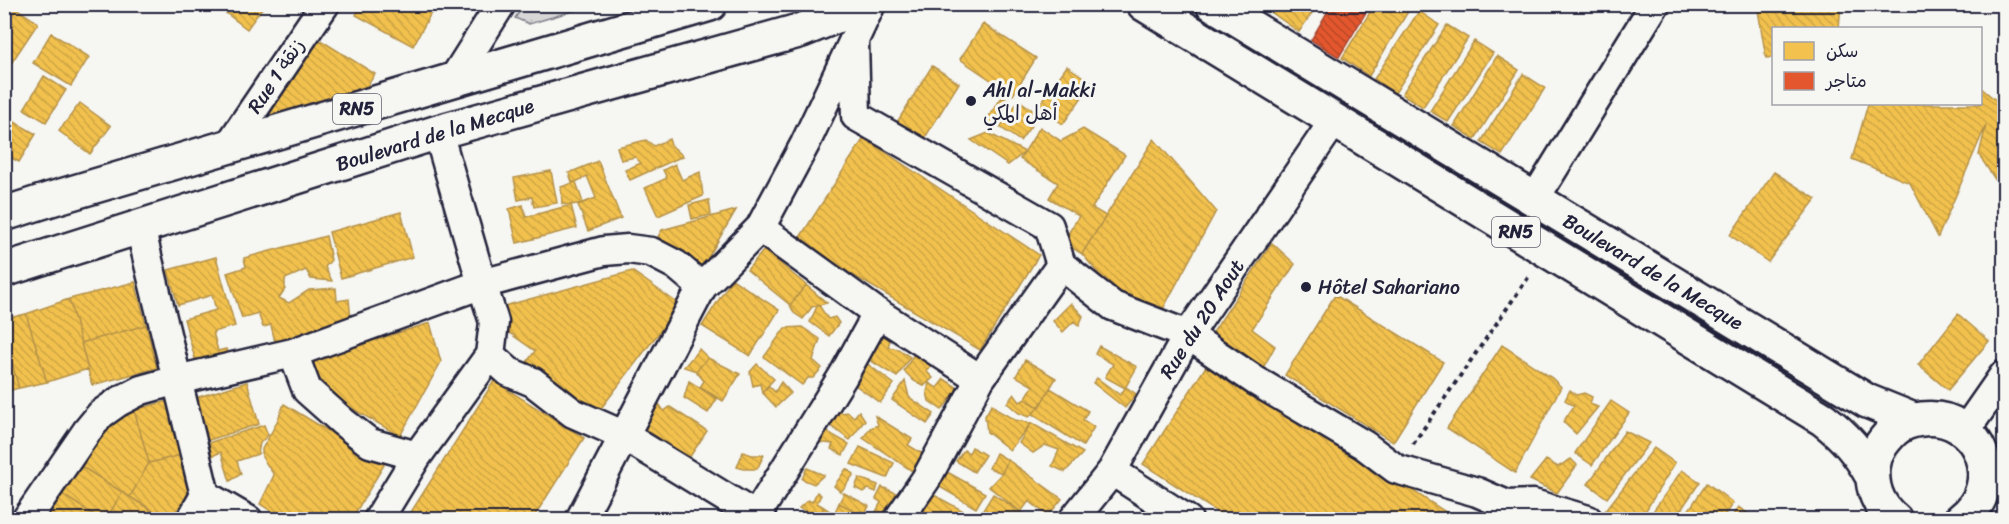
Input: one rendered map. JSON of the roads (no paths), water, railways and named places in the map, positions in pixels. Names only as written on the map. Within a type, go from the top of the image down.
[{"type":"main road","name":"RN5","points":[[4,214],[710,4]]},
{"type":"main road","name":"Boulevard de la Mecque","points":[[4,270],[438,132],[802,30],[866,4]]},
{"type":"main road","name":"RN5","points":[[1144,4],[1823,419],[1841,432],[1856,449],[1872,476],[1876,496],[1887,513],[1895,519]]},
{"type":"main road","name":"Boulevard de la Mecque","points":[[1213,4],[1867,401],[1914,420]]},
{"type":"main road","name":"RN5","points":[[1914,420],[1941,419],[1950,421],[1965,431]]},
{"type":"main road","points":[[1872,476],[1875,457],[1883,441],[1897,428],[1914,420]]},
{"type":"main road","points":[[1961,519],[1969,514],[1980,498],[1985,480],[1994,472],[1965,431]]},
{"type":"street","name":"Rue 1 زنقة","points":[[228,147],[325,4]]},
{"type":"street","points":[[453,80],[501,4]]},
{"type":"street","points":[[580,519],[702,287],[760,228],[805,144],[871,4]]},
{"type":"street","points":[[1534,200],[1655,4]]},
{"type":"street","points":[[854,42],[856,116],[1049,226],[1061,265],[1113,306],[1188,335],[1256,381],[1364,446],[1396,469],[1477,492],[1528,512],[1588,519]]},
{"type":"street","name":"Rue du 20 Aout","points":[[1073,519],[1112,471],[1188,335],[1334,121]]},
{"type":"street","points":[[378,519],[417,456],[490,355],[494,322],[438,132]]},
{"type":"street","points":[[140,227],[205,495],[191,519]]},
{"type":"street","points":[[760,228],[876,312],[980,379]]},
{"type":"street","points":[[26,519],[101,414],[141,390],[293,352],[482,284],[604,251],[628,249],[651,252],[676,265],[702,287]]},
{"type":"street","points":[[898,519],[926,479],[980,379],[1061,265]]},
{"type":"street","points":[[490,355],[509,372],[533,382],[573,413],[623,435],[759,518],[843,376],[876,312]]},
{"type":"street","points":[[293,352],[307,390],[343,422],[370,442],[417,456]]},
{"type":"street","points":[[1965,431],[2004,375]]},
{"type":"street","points":[[1112,471],[1188,519]]},
{"type":"street","points":[[205,495],[248,519]]},
{"type":"place","name":"Ahl al-Makki أهل المكي","points":[[971,101]]},
{"type":"place","name":"Hôtel Sahariano","points":[[1306,287]]}]
